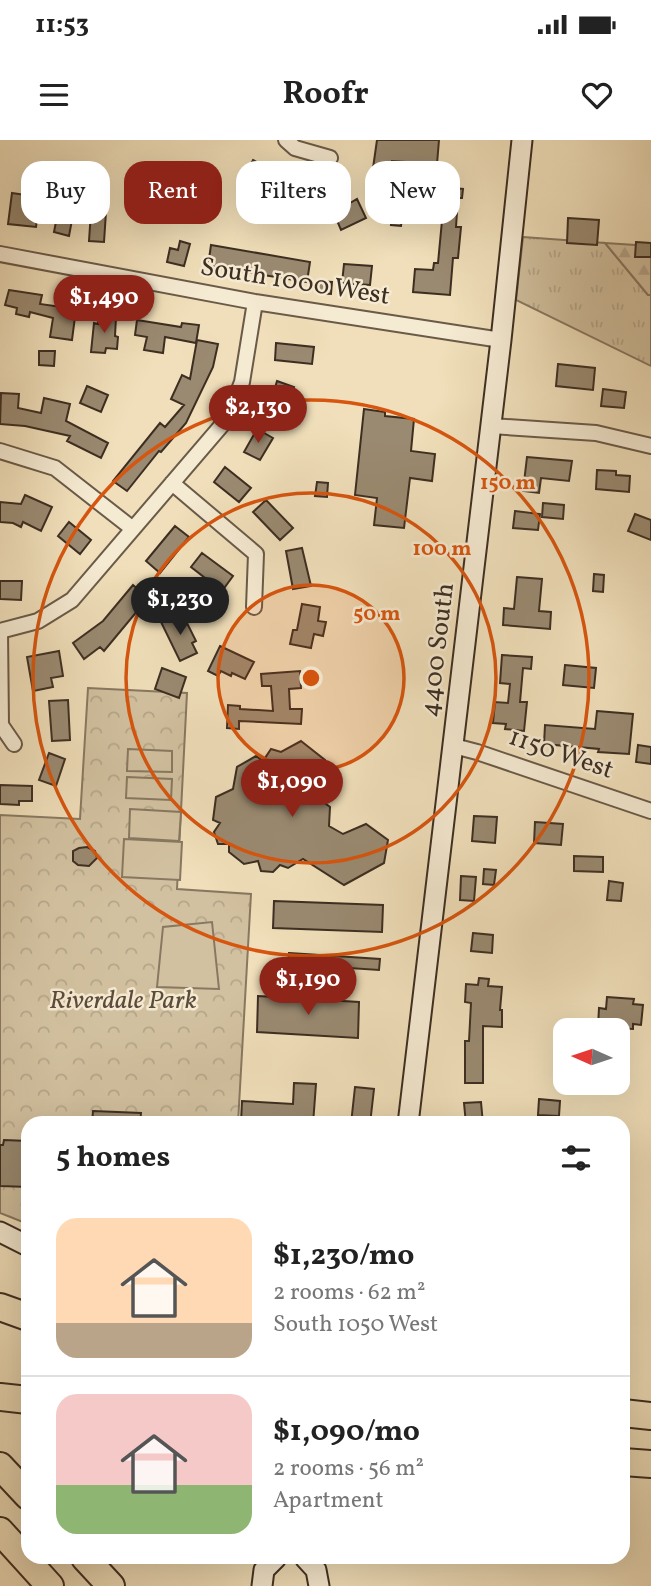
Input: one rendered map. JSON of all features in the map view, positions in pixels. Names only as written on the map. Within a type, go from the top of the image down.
[{"type":"highway","points":[[0,1307],[21,1314]]},
{"type":"highway","points":[[630,1414],[651,1416]]},
{"type":"highway","points":[[630,1462],[651,1464]]},
{"type":"highway","points":[[0,1466],[21,1488]]},
{"type":"highway","points":[[0,1531],[21,1554]]},
{"type":"highway","points":[[30,1564],[50,1586]]},
{"type":"highway","points":[[91,1564],[111,1586]]},
{"type":"street","points":[[286,140],[295,148],[330,158]]},
{"type":"street","name":"4400 South","points":[[409,1116],[454,746],[522,140]]},
{"type":"street","name":"South 1000 West","points":[[0,254],[255,302],[501,340]]},
{"type":"street","points":[[14,744],[1,725],[0,631],[37,621],[72,600],[228,418],[242,382],[255,302]]},
{"type":"street","points":[[491,426],[597,433],[651,446]]},
{"type":"street","points":[[0,451],[55,468],[133,529]]},
{"type":"street","points":[[172,483],[256,554],[254,607]]},
{"type":"street","name":"1150 West","points":[[454,746],[651,811]]},
{"type":"street","points":[[0,1232],[21,1242]]},
{"type":"street","points":[[262,1585],[265,1569],[270,1564]]},
{"type":"green space","points":[[523,237],[605,243],[648,295],[651,295],[651,366],[516,300]]},
{"type":"green space","points":[[605,243],[651,246],[651,295],[648,295]]},
{"type":"green space","name":"Riverdale Park","points":[[88,688],[187,693],[177,889],[251,894],[238,1116],[21,1116],[21,1221],[0,1213],[0,815],[80,819]]},
{"type":"green space","points":[[128,749],[172,751],[172,772],[127,771]]},
{"type":"green space","points":[[127,777],[172,779],[171,800],[126,798]]},
{"type":"green space","points":[[130,809],[181,812],[179,841],[129,838]]},
{"type":"green space","points":[[124,839],[182,842],[180,880],[122,877]]},
{"type":"green space","points":[[212,922],[219,989],[157,987],[163,927]]},
{"type":"building","points":[[377,140],[439,140],[437,161],[374,161]]},
{"type":"building","points":[[12,193],[21,194],[21,224],[36,224],[36,227],[8,224]]},
{"type":"building","points":[[357,199],[365,218],[341,230],[338,224],[351,224],[351,202]]},
{"type":"building","points":[[568,218],[599,220],[597,245],[567,243]]},
{"type":"building","points":[[56,224],[71,224],[69,236],[54,232]]},
{"type":"building","points":[[90,224],[105,224],[104,242],[89,241]]},
{"type":"building","points":[[442,224],[456,224],[456,227],[461,227],[458,258],[453,258],[450,295],[413,292],[415,269],[433,270],[434,263],[438,263]]},
{"type":"building","points":[[180,241],[190,244],[184,266],[167,262],[170,248],[178,250]]},
{"type":"building","points":[[636,242],[651,243],[651,257],[635,257]]},
{"type":"building","points":[[211,245],[310,262],[307,282],[208,266]]},
{"type":"building","points":[[344,264],[372,266],[370,285],[342,283]]},
{"type":"building","points":[[318,281],[332,282],[331,294],[317,293]]},
{"type":"building","points":[[9,290],[42,295],[40,304],[76,309],[72,340],[50,337],[53,318],[30,312],[29,317],[16,314],[17,308],[5,305]]},
{"type":"building","points":[[98,315],[116,317],[117,349],[106,348],[105,353],[91,352],[94,323],[98,324]]},
{"type":"building","points":[[137,320],[181,327],[182,323],[199,325],[196,343],[165,337],[163,353],[144,350],[147,337],[135,335]]},
{"type":"building","points":[[197,340],[218,344],[213,367],[186,423],[127,491],[113,481],[160,423],[165,427],[184,405],[171,399],[182,375],[190,379]]},
{"type":"building","points":[[276,343],[314,347],[312,364],[275,360]]},
{"type":"building","points":[[39,351],[55,351],[54,366],[39,365]]},
{"type":"building","points":[[558,364],[595,368],[593,390],[556,386]]},
{"type":"building","points":[[277,381],[294,387],[285,413],[269,408]]},
{"type":"building","points":[[87,386],[108,395],[101,412],[80,403]]},
{"type":"building","points":[[603,389],[626,392],[624,408],[601,406]]},
{"type":"building","points":[[1,393],[19,394],[18,408],[41,413],[44,398],[70,404],[66,421],[108,443],[101,458],[67,441],[70,436],[25,426],[0,424]]},
{"type":"building","points":[[364,409],[385,412],[385,416],[414,419],[411,451],[435,454],[432,481],[410,478],[404,528],[374,525],[377,498],[355,495]]},
{"type":"building","points":[[257,429],[273,438],[260,460],[244,452]]},
{"type":"building","points":[[527,457],[572,461],[569,481],[541,478],[539,493],[523,491]]},
{"type":"building","points":[[225,467],[251,488],[239,502],[214,482]]},
{"type":"building","points":[[597,470],[616,471],[616,475],[630,476],[629,492],[596,489]]},
{"type":"building","points":[[317,482],[328,483],[327,497],[315,496]]},
{"type":"building","points":[[25,495],[52,507],[41,531],[23,522],[21,527],[0,522],[0,502],[21,504]]},
{"type":"building","points":[[266,500],[293,528],[280,540],[253,512]]},
{"type":"building","points":[[543,503],[564,505],[563,519],[542,517]]},
{"type":"building","points":[[515,511],[540,514],[538,530],[513,528]]},
{"type":"building","points":[[635,514],[651,520],[651,540],[628,531]]},
{"type":"building","points":[[69,522],[91,540],[80,554],[58,536]]},
{"type":"building","points":[[175,526],[189,537],[160,573],[146,561]]},
{"type":"building","points":[[302,548],[311,586],[293,589],[286,551]]},
{"type":"building","points":[[202,553],[233,576],[222,591],[191,567]]},
{"type":"building","points":[[594,574],[604,575],[603,592],[593,591]]},
{"type":"building","points":[[517,577],[542,579],[539,611],[551,612],[550,629],[503,625],[504,608],[514,609]]},
{"type":"building","points":[[0,581],[22,581],[21,600],[0,599]]},
{"type":"building","points":[[133,585],[148,598],[104,651],[100,647],[84,659],[73,643],[103,621]]},
{"type":"building","points":[[302,604],[320,607],[318,621],[326,622],[323,636],[314,634],[311,648],[290,644],[293,630],[297,630]]},
{"type":"building","points":[[177,614],[183,625],[187,623],[196,641],[192,643],[197,653],[180,661],[161,622]]},
{"type":"building","points":[[220,646],[254,662],[245,679],[232,673],[231,676],[221,671],[218,676],[208,671]]},
{"type":"building","points":[[59,651],[63,676],[51,678],[53,687],[33,691],[27,657]]},
{"type":"building","points":[[502,655],[532,657],[531,669],[523,668],[520,702],[527,702],[524,731],[505,729],[506,724],[493,723],[495,702],[508,703],[510,684],[500,683]]},
{"type":"building","points":[[565,665],[596,668],[594,688],[563,685]]},
{"type":"building","points":[[162,668],[186,677],[179,698],[155,689]]},
{"type":"building","points":[[300,671],[301,688],[289,689],[290,709],[302,709],[301,724],[239,721],[239,729],[227,728],[228,705],[240,706],[240,709],[273,711],[271,686],[262,686],[261,674]]},
{"type":"building","points":[[68,700],[70,740],[52,741],[49,701]]},
{"type":"building","points":[[597,711],[633,714],[629,754],[544,744],[545,725],[595,729]]},
{"type":"building","points":[[301,741],[325,760],[323,779],[328,791],[322,801],[330,807],[329,826],[343,834],[366,824],[388,840],[384,863],[344,885],[303,859],[288,868],[280,865],[273,872],[261,871],[258,861],[244,864],[229,852],[229,844],[218,844],[214,832],[220,823],[213,820],[216,797],[233,789],[237,767],[256,756],[263,761],[271,749],[281,752]]},
{"type":"building","points":[[638,745],[651,747],[651,764],[636,762]]},
{"type":"building","points":[[49,753],[65,759],[56,786],[39,780]]},
{"type":"building","points":[[0,785],[32,786],[32,801],[19,801],[19,805],[0,804]]},
{"type":"building","points":[[474,816],[497,817],[495,843],[472,841]]},
{"type":"building","points":[[535,822],[563,824],[561,845],[534,843]]},
{"type":"building","points":[[87,847],[95,851],[97,858],[89,866],[78,865],[73,861],[73,851]]},
{"type":"building","points":[[574,856],[603,857],[603,872],[574,871]]},
{"type":"building","points":[[484,869],[496,870],[494,885],[483,884]]},
{"type":"building","points":[[461,876],[476,877],[474,901],[460,900]]},
{"type":"building","points":[[609,881],[623,883],[621,901],[607,900]]},
{"type":"building","points":[[274,901],[383,905],[382,932],[273,928]]},
{"type":"building","points":[[473,933],[493,935],[492,953],[471,951]]},
{"type":"building","points":[[289,953],[380,959],[379,970],[288,964]]},
{"type":"building","points":[[479,978],[489,979],[488,986],[502,987],[502,1027],[483,1026],[483,1083],[465,1083],[465,1041],[469,1041],[471,1003],[465,1002],[466,984],[478,985]]},
{"type":"building","points":[[258,996],[359,1002],[358,1038],[257,1032]]},
{"type":"building","points":[[607,997],[634,999],[633,1004],[643,1005],[641,1025],[633,1024],[633,1029],[630,1029],[630,1018],[598,1018],[599,1008],[606,1009]]},
{"type":"building","points":[[294,1083],[316,1084],[314,1116],[241,1116],[242,1101],[293,1104]]},
{"type":"building","points":[[355,1087],[374,1089],[371,1116],[352,1116]]},
{"type":"building","points":[[539,1099],[560,1101],[559,1116],[538,1115]]},
{"type":"building","points":[[481,1102],[482,1116],[465,1116],[464,1103]]},
{"type":"building","points":[[93,1111],[141,1113],[141,1116],[93,1116]]},
{"type":"building","points":[[4,1140],[21,1141],[21,1187],[0,1186],[0,1145],[3,1145]]}]
